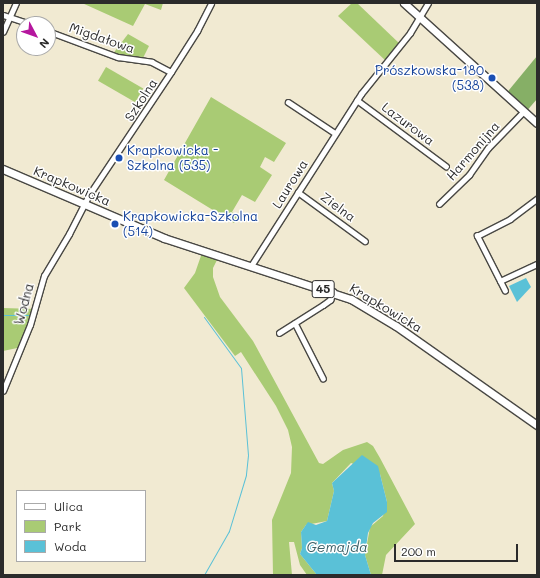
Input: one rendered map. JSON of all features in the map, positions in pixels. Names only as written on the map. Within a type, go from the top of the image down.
[{"type":"main road","points":[[404,3],[523,112],[537,123]]},
{"type":"main road","name":"Krapkowicka","points":[[3,169],[164,238],[333,292],[380,316],[537,425]]},
{"type":"street","points":[[3,32],[16,3]]},
{"type":"street","name":"Szkolna","points":[[83,204],[171,72],[198,29],[211,3]]},
{"type":"street","name":"Laurowa","points":[[251,266],[357,100],[420,19],[428,3]]},
{"type":"street","points":[[3,15],[16,20]]},
{"type":"street","name":"Migdałowa","points":[[56,34],[118,57],[152,62],[171,72]]},
{"type":"street","name":"Lazurowa","points":[[357,100],[446,166]]},
{"type":"street","points":[[288,102],[335,133]]},
{"type":"street","name":"Harmonijna","points":[[439,204],[469,175],[488,148],[523,112]]},
{"type":"street","name":"Zielna","points":[[298,192],[365,240]]},
{"type":"street","points":[[505,291],[476,236],[510,219],[537,199]]},
{"type":"street","name":"Wodna","points":[[3,391],[30,325],[40,283],[83,204]]},
{"type":"street","points":[[500,281],[537,264]]},
{"type":"street","points":[[279,333],[330,300],[333,292]]},
{"type":"street","points":[[296,323],[323,378]]},
{"type":"green space","points":[[82,3],[163,3],[161,10],[145,4],[133,26]]},
{"type":"green space","points":[[352,3],[357,3],[401,45],[387,62],[338,16]]},
{"type":"green space","points":[[128,34],[149,46],[141,62],[112,55]]},
{"type":"green space","points":[[537,56],[537,99],[525,113],[505,95]]},
{"type":"green space","points":[[106,67],[143,88],[135,102],[98,81]]},
{"type":"green space","points":[[211,97],[286,143],[274,162],[265,157],[260,167],[272,175],[255,202],[242,195],[232,212],[238,217],[234,223],[164,180]]},
{"type":"green space","points":[[203,250],[219,256],[213,268],[213,277],[220,297],[253,341],[319,463],[323,464],[343,450],[367,442],[373,446],[380,458],[415,524],[386,555],[382,575],[371,575],[365,555],[370,527],[383,516],[387,502],[380,474],[351,463],[332,483],[334,491],[327,521],[306,525],[301,532],[302,548],[300,554],[317,575],[307,575],[300,565],[294,542],[289,542],[292,575],[273,575],[272,520],[291,473],[292,447],[288,430],[276,406],[241,352],[235,356],[184,288],[195,273]]},
{"type":"green space","points":[[3,308],[35,309],[22,347],[3,351]]},
{"type":"water","points":[[526,278],[531,287],[517,302],[509,286]]},
{"type":"water","name":"Gemajda","points":[[362,455],[378,466],[387,502],[387,512],[373,523],[368,533],[365,555],[371,575],[317,575],[300,554],[302,548],[301,532],[308,522],[316,525],[327,521],[334,491],[332,483]]},
{"type":"waterway","points":[[3,315],[28,315]]},
{"type":"waterway","points":[[204,317],[241,368],[248,455],[246,475],[229,531],[204,575]]},
{"type":"place","name":"Prószkowska-180 (538)","points":[[492,78]]},
{"type":"place","name":"Krapkowicka - Szkolna (535)","points":[[119,158]]},
{"type":"place","name":"Krapkowicka-Szkolna (514)","points":[[115,224]]}]
